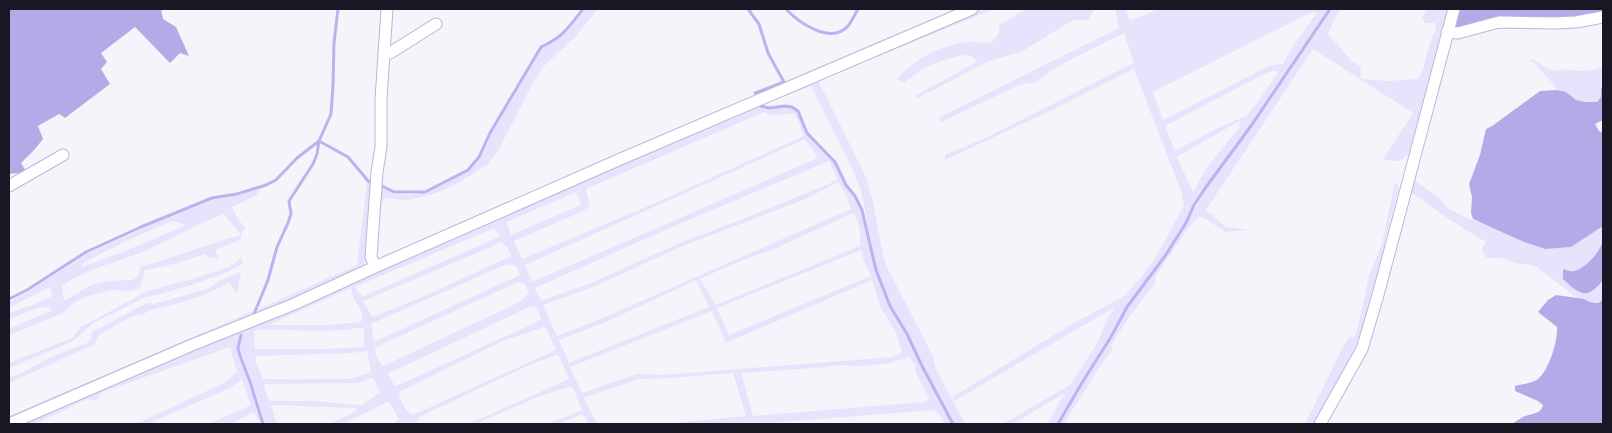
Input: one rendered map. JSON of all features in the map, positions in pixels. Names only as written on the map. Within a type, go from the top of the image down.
[{"type":"street","points":[[375,267],[371,258],[377,172],[381,147],[380,99],[386,9]]},
{"type":"street","points":[[10,424],[292,304],[623,158],[972,9]]},
{"type":"street","points":[[1320,424],[1358,356],[1364,341],[1454,9]]},
{"type":"street","points":[[1447,32],[1458,33],[1499,22],[1576,22],[1603,17]]},
{"type":"street","points":[[384,53],[390,53],[436,24]]},
{"type":"street","points":[[9,186],[63,155]]},
{"type":"shaded area","points":[[9,9],[161,9],[163,19],[176,27],[189,56],[180,53],[170,63],[135,27],[101,53],[107,62],[101,69],[110,84],[65,118],[59,114],[38,126],[43,139],[21,163],[27,173],[19,178],[18,173],[9,174]]},
{"type":"shaded area","points":[[585,9],[598,9],[576,36],[545,65],[536,77],[499,149],[487,165],[458,183],[437,193],[408,200],[385,198],[377,207],[378,185],[394,194],[411,195],[425,193],[469,171],[480,158],[492,133],[542,48],[566,32]]},
{"type":"shaded area","points":[[979,9],[994,9],[886,53],[882,50]]},
{"type":"shaded area","points":[[1026,9],[1095,9],[1088,20],[1073,20],[1021,52],[989,61],[916,99],[917,95],[978,61],[966,55],[960,56],[926,67],[904,83],[897,79],[914,63],[942,48],[962,42],[987,43],[994,40],[999,33],[999,25]]},
{"type":"shaded area","points":[[1115,9],[1125,9],[1129,19],[1132,20],[1159,9],[1329,9],[1250,126],[1205,186],[1164,256],[1126,307],[1111,337],[1082,380],[1057,424],[1047,424],[1065,393],[1013,424],[1003,424],[1070,385],[1098,342],[1106,322],[1115,307],[954,401],[952,397],[1074,323],[1123,297],[1138,281],[1157,255],[1184,205],[1181,191],[1134,69],[945,160],[945,155],[981,140],[1134,63],[1124,33],[1060,65],[1036,82],[1019,85],[941,122],[938,118],[1119,28]],"holes":[[[1317,12],[1291,49],[1283,64],[1271,65],[1163,120],[1153,92],[1310,13]],[[1275,70],[1278,72],[1246,116],[1214,130],[1175,151],[1165,126]],[[1241,120],[1240,127],[1207,167],[1193,192],[1177,157]]]},
{"type":"shaded area","points":[[1331,9],[1341,9],[1328,34],[1351,60],[1361,67],[1362,79],[1388,81],[1418,79],[1436,29],[1435,23],[1425,23],[1422,19],[1424,13],[1428,9],[1448,9],[1409,153],[1398,161],[1383,159],[1413,113],[1313,49],[1206,210],[1226,227],[1248,230],[1226,232],[1200,216],[1191,224],[1155,277],[1156,282],[1111,345],[1113,349],[1064,424],[1059,424],[1112,338],[1128,307],[1166,257],[1207,187],[1251,127]]},
{"type":"shaded area","points":[[1457,9],[1603,9],[1603,13],[1454,31]]},
{"type":"shaded area","points":[[1533,59],[1550,70],[1558,71],[1566,69],[1578,71],[1592,70],[1603,67],[1601,97],[1597,102],[1581,102],[1573,99],[1557,90],[1533,62],[1528,61]]},
{"type":"shaded area","points":[[817,78],[866,177],[884,259],[889,271],[933,356],[936,369],[965,424],[954,424],[923,366],[908,333],[890,306],[877,270],[861,191],[854,172],[811,86],[760,107],[769,109],[792,108],[797,112],[807,134],[835,163],[845,186],[861,210],[867,229],[875,270],[889,307],[906,334],[921,367],[952,424],[945,424],[940,415],[933,410],[755,424],[664,424],[746,416],[733,373],[638,379],[584,398],[597,424],[588,424],[585,416],[580,415],[558,424],[548,424],[582,410],[573,388],[569,387],[543,395],[475,424],[469,424],[569,379],[559,356],[556,355],[527,366],[419,417],[416,424],[392,424],[399,420],[389,401],[343,424],[330,424],[356,411],[357,408],[271,405],[277,424],[264,424],[258,401],[241,355],[242,334],[240,335],[237,348],[238,356],[261,424],[254,412],[231,424],[209,424],[251,405],[242,379],[232,387],[154,421],[153,424],[118,424],[140,422],[224,383],[237,372],[230,347],[103,392],[96,401],[88,399],[34,424],[17,424]],"holes":[[[764,112],[774,115],[795,114],[804,136],[658,202],[522,259],[514,241],[581,212],[590,206],[586,189]],[[805,139],[818,158],[532,282],[525,265]],[[829,161],[838,180],[682,242],[591,283],[541,301],[535,288],[672,227]],[[838,182],[846,194],[851,209],[605,317],[557,336],[543,305],[593,287],[685,245],[806,199]],[[576,192],[581,205],[511,235],[507,222]],[[853,213],[859,224],[860,246],[716,305],[700,279],[776,248]],[[494,228],[501,236],[362,297],[355,287]],[[499,242],[507,246],[511,256],[427,295],[372,316],[363,301]],[[861,250],[871,276],[729,335],[717,308]],[[507,264],[516,266],[520,275],[374,342],[371,324]],[[696,280],[709,307],[569,363],[559,340],[606,322]],[[872,280],[880,306],[896,333],[902,352],[893,357],[663,375],[637,374],[582,393],[570,367],[712,311],[726,343]],[[518,282],[525,284],[529,293],[520,302],[382,366],[376,356],[375,349],[378,346]],[[351,288],[362,318],[361,322],[329,325],[269,325]],[[531,306],[536,307],[541,318],[537,322],[399,385],[395,386],[388,374]],[[544,327],[556,349],[413,415],[405,408],[399,392],[503,341]],[[259,329],[321,331],[364,329],[364,347],[255,349],[254,331]],[[367,351],[371,372],[352,379],[263,379],[255,360],[256,356]],[[909,357],[915,365],[916,373],[929,398],[925,402],[753,416],[741,373],[837,365],[881,364]],[[373,378],[380,392],[362,405],[312,401],[269,401],[265,384],[357,383]]]},
{"type":"shaded area","points":[[1603,87],[1603,120],[1595,124],[1599,131],[1603,133],[1603,226],[1571,247],[1545,249],[1524,242],[1473,219],[1471,213],[1472,197],[1469,184],[1480,155],[1486,129],[1540,91],[1557,90],[1566,92],[1576,100],[1597,102],[1601,97],[1601,89]]},
{"type":"shaded area","points":[[1412,179],[1441,199],[1446,207],[1464,217],[1545,249],[1571,247],[1603,226],[1603,244],[1597,252],[1585,266],[1576,271],[1571,272],[1563,269],[1563,279],[1583,293],[1592,291],[1603,280],[1603,300],[1593,302],[1578,299],[1537,267],[1515,263],[1502,258],[1486,258],[1482,249],[1486,242],[1450,220],[1409,191]]},
{"type":"shaded area","points":[[1395,182],[1399,186],[1367,314],[1357,343],[1315,424],[1305,424],[1344,345],[1349,337],[1354,338],[1357,331],[1369,276],[1382,244]]},
{"type":"shaded area","points":[[367,183],[372,185],[364,267],[257,314],[259,309],[357,265]]},
{"type":"shaded area","points":[[262,188],[255,196],[232,207],[245,228],[241,239],[216,250],[218,258],[210,258],[205,254],[174,264],[145,270],[140,288],[131,291],[112,290],[88,296],[76,301],[63,313],[9,335],[9,329],[52,311],[50,307],[38,308],[9,319],[9,313],[52,296],[50,287],[9,308],[9,302],[87,254],[212,200],[238,196]],"holes":[[[224,214],[241,235],[141,266],[138,276],[133,280],[108,281],[91,285],[64,301],[62,286],[71,280],[140,253]],[[172,221],[186,225],[82,267],[83,263],[128,240]]]},
{"type":"shaded area","points":[[1602,243],[1603,280],[1588,293],[1578,291],[1563,279],[1563,269],[1573,271],[1583,267],[1595,256]]},
{"type":"shaded area","points":[[242,257],[242,264],[227,272],[191,285],[146,297],[93,323],[77,338],[64,345],[9,368],[9,363],[72,338],[81,327],[148,291],[229,267]]},
{"type":"shaded area","points":[[241,272],[237,294],[229,283],[204,295],[150,310],[142,315],[132,316],[99,335],[95,344],[9,383],[9,377],[22,373],[49,358],[87,343],[91,339],[92,332],[147,303],[154,304],[207,289],[221,280]]},
{"type":"shaded area","points":[[1556,295],[1598,303],[1603,300],[1603,424],[1512,424],[1523,417],[1540,411],[1542,408],[1543,405],[1538,401],[1515,391],[1515,386],[1535,381],[1546,369],[1556,340],[1557,327],[1538,312],[1548,300]]},
{"type":"shaded area","points":[[255,310],[252,316],[9,420],[9,416]]},
{"type":"waterway","points":[[254,314],[268,280],[277,247],[291,214],[289,201],[313,164],[319,141],[331,114],[334,43],[338,9]]},
{"type":"waterway","points":[[380,185],[394,192],[425,192],[468,170],[479,157],[490,133],[541,47],[560,35],[583,9]]},
{"type":"waterway","points":[[748,9],[759,24],[768,53],[784,82],[755,93]]},
{"type":"waterway","points":[[786,9],[807,26],[824,33],[841,31],[848,26],[858,9]]},
{"type":"waterway","points":[[1058,424],[1127,307],[1165,256],[1206,187],[1251,126],[1330,9]]},
{"type":"waterway","points":[[761,106],[769,108],[785,106],[792,107],[798,111],[807,133],[835,162],[846,185],[855,196],[862,210],[876,270],[890,306],[907,334],[953,424]]},
{"type":"waterway","points":[[9,299],[27,290],[86,252],[141,227],[212,198],[237,194],[276,180],[297,158],[319,141],[348,157],[369,182]]},
{"type":"waterway","points":[[241,335],[238,348],[263,424]]}]
